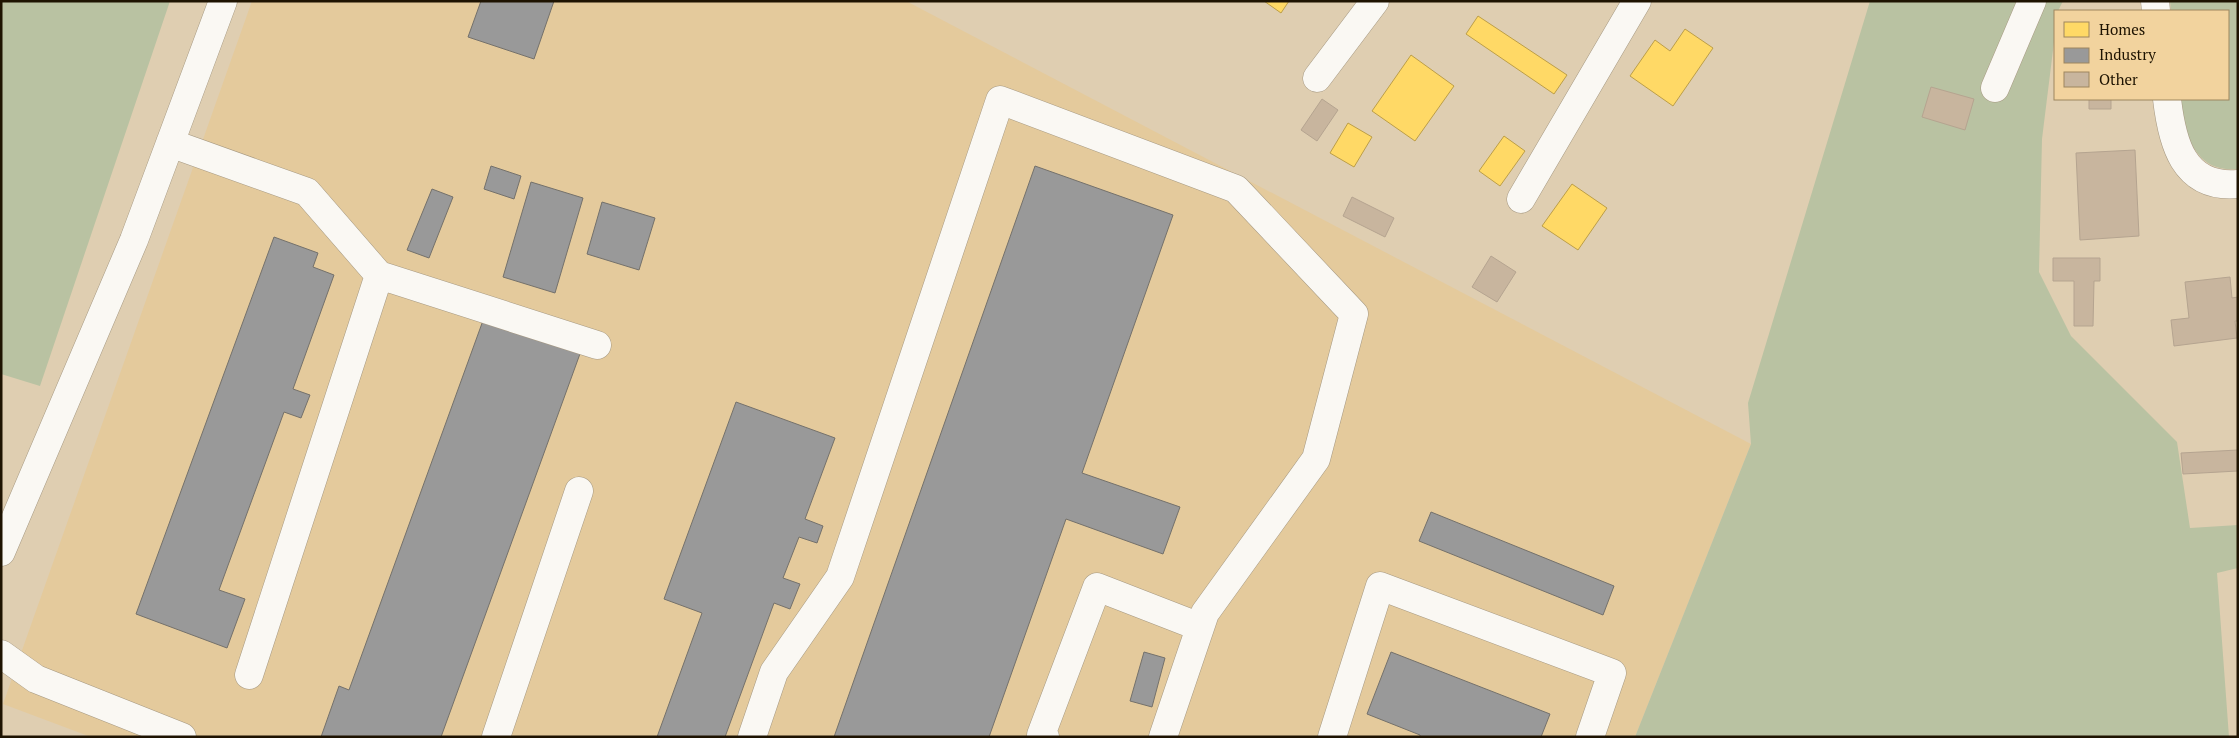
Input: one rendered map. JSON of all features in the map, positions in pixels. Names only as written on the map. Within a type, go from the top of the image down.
[{"type":"street","points":[[1,552],[134,240],[224,1]]},
{"type":"street","points":[[1317,78],[1375,1]]},
{"type":"street","points":[[1522,199],[1637,1]]},
{"type":"street","points":[[1996,88],[2032,1]]},
{"type":"street","points":[[752,737],[774,672],[840,577],[1000,100],[1236,189],[1354,314],[1316,459],[1205,613],[1163,737]]},
{"type":"street","points":[[2167,100],[2170,126],[2177,148],[2188,167],[2205,180],[2238,184]]},
{"type":"street","points":[[170,143],[307,192],[379,275],[597,345]]},
{"type":"street","points":[[250,675],[379,275]]},
{"type":"street","points":[[496,737],[579,491]]},
{"type":"street","points":[[1332,737],[1380,586],[1612,672],[1590,737]]},
{"type":"street","points":[[1045,737],[1041,735],[1097,587],[1200,627]]},
{"type":"street","points":[[1,654],[36,679],[182,737]]},
{"type":"shaded area","points":[[252,1],[906,1],[1751,444],[1635,737],[91,737],[3,704]]},
{"type":"green space","points":[[1,1],[170,1],[40,386],[1,374]]},
{"type":"green space","points":[[1870,1],[2063,1],[2058,10],[2054,10],[2054,42],[2042,139],[2039,272],[2071,336],[2177,442],[2190,528],[2238,525],[2238,568],[2217,573],[2229,737],[1635,737],[1751,444],[1748,403]]},
{"type":"green space","points":[[2170,1],[2238,1],[2238,169],[2223,168],[2210,164],[2201,157],[2189,137],[2177,100],[2229,100],[2229,10],[2171,10]]},
{"type":"building: Homes","points":[[1264,1],[1289,1],[1281,13]]},
{"type":"building: Homes","points":[[1478,16],[1567,75],[1554,94],[1466,34]]},
{"type":"building: Homes","points":[[1685,29],[1713,48],[1673,106],[1630,76],[1655,40],[1670,51]]},
{"type":"building: Homes","points":[[1411,55],[1454,86],[1415,141],[1372,111]]},
{"type":"building: Homes","points":[[1348,123],[1372,137],[1354,167],[1330,153]]},
{"type":"building: Homes","points":[[1504,136],[1525,151],[1500,186],[1479,171]]},
{"type":"building: Homes","points":[[1572,184],[1607,208],[1578,250],[1542,226]]},
{"type":"building: Industry","points":[[481,1],[554,1],[534,59],[468,37]]},
{"type":"building: Industry","points":[[491,166],[521,176],[514,199],[484,189]]},
{"type":"building: Industry","points":[[1035,166],[1173,215],[1082,473],[1180,507],[1163,554],[1066,519],[989,737],[834,737]]},
{"type":"building: Industry","points":[[531,182],[583,198],[555,293],[503,277]]},
{"type":"building: Industry","points":[[432,189],[453,197],[429,258],[407,250]]},
{"type":"building: Industry","points":[[602,202],[655,218],[639,270],[587,254]]},
{"type":"building: Industry","points":[[274,237],[318,253],[313,267],[334,275],[293,389],[310,395],[301,418],[284,412],[219,590],[245,599],[227,648],[136,614]]},
{"type":"building: Industry","points":[[485,315],[581,351],[441,737],[321,737],[339,686],[349,690]]},
{"type":"building: Industry","points":[[736,402],[835,438],[805,519],[823,526],[817,543],[799,537],[783,578],[800,584],[790,609],[774,603],[725,737],[657,737],[702,613],[664,599]]},
{"type":"building: Industry","points":[[1431,512],[1614,586],[1603,615],[1419,541]]},
{"type":"building: Industry","points":[[1144,652],[1165,658],[1152,707],[1130,701]]},
{"type":"building: Industry","points":[[1391,652],[1550,714],[1541,737],[1420,737],[1420,735],[1367,714]]},
{"type":"building: Other","points":[[1931,87],[1974,99],[1965,130],[1922,117]]},
{"type":"building: Other","points":[[1322,99],[1338,110],[1317,141],[1301,130]]},
{"type":"building: Other","points":[[2089,100],[2111,100],[2111,109],[2089,109]]},
{"type":"building: Other","points":[[2135,150],[2139,236],[2080,240],[2076,153]]},
{"type":"building: Other","points":[[1352,197],[1394,218],[1385,237],[1343,216]]},
{"type":"building: Other","points":[[1491,256],[1516,272],[1497,302],[1472,287]]},
{"type":"building: Other","points":[[2053,258],[2100,258],[2100,281],[2094,281],[2093,326],[2074,326],[2074,281],[2053,281]]},
{"type":"building: Other","points":[[2230,277],[2232,298],[2238,297],[2238,321],[2235,321],[2237,338],[2174,346],[2171,320],[2189,318],[2185,282]]},
{"type":"building: Other","points":[[2238,450],[2238,471],[2183,474],[2181,453]]}]
